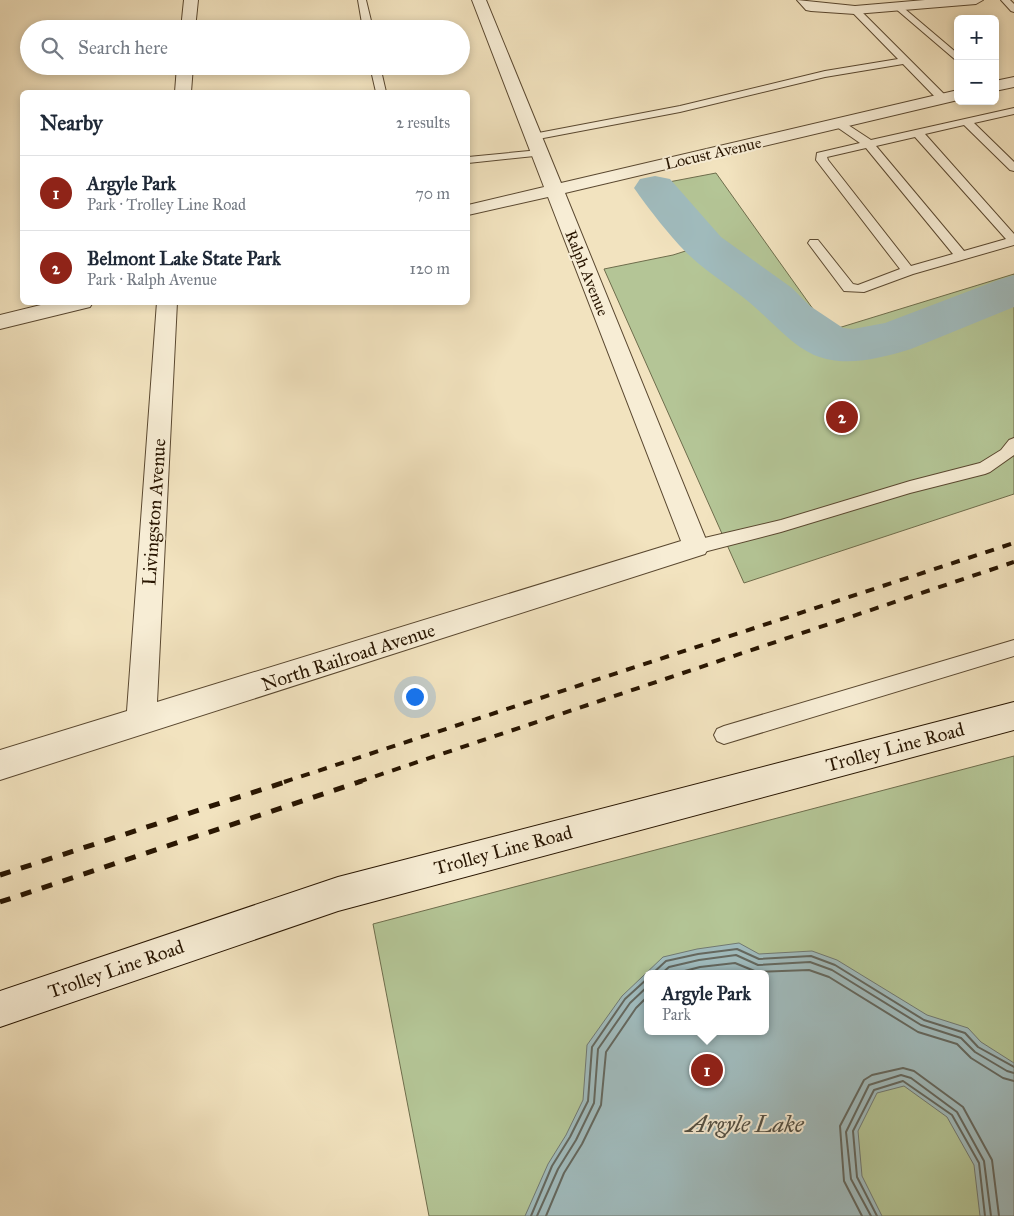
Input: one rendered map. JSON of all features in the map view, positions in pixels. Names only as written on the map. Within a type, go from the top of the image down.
[{"type":"street","points":[[189,20],[191,0]]},
{"type":"street","name":"Ralph Avenue","points":[[479,0],[696,546]]},
{"type":"street","points":[[804,0],[811,7],[855,10],[976,0]]},
{"type":"street","points":[[183,90],[185,75]]},
{"type":"street","points":[[999,85],[1014,82]]},
{"type":"street","name":"Locust Avenue","points":[[470,210],[951,97]]},
{"type":"street","points":[[0,322],[71,305]]},
{"type":"street","name":"Livingston Avenue","points":[[141,722],[167,305]]},
{"type":"street","name":"North Railroad Avenue","points":[[0,765],[696,546]]},
{"type":"street","name":"Trolley Line Road","points":[[0,1009],[338,894],[1014,716]]},
{"type":"lane","points":[[362,0],[366,20]]},
{"type":"lane","points":[[1005,0],[1014,9]]},
{"type":"lane","points":[[899,7],[954,55]]},
{"type":"lane","points":[[855,10],[906,61],[951,97]]},
{"type":"lane","points":[[470,160],[825,74],[906,61]]},
{"type":"lane","points":[[377,75],[381,90]]},
{"type":"lane","points":[[908,271],[822,160],[821,155],[1014,111]]},
{"type":"lane","points":[[967,122],[1014,168]]},
{"type":"lane","points":[[838,123],[869,144],[961,256]]},
{"type":"lane","points":[[814,244],[849,288],[859,289],[908,271],[1014,241],[918,134]]},
{"type":"lane","points":[[696,546],[781,526],[910,486],[984,468],[1006,454],[1014,444]]},
{"type":"lane","points":[[724,735],[1014,648]]},
{"type":"green space","points":[[716,173],[823,323],[835,329],[1014,274],[1014,494],[744,583],[604,269],[673,255],[695,248],[649,194],[653,185]]},
{"type":"green space","points":[[1014,756],[1014,1216],[429,1216],[373,924]]},
{"type":"water","name":"Argyle Lake","points":[[739,943],[759,954],[812,951],[837,960],[927,1015],[968,1028],[981,1042],[1014,1063],[1014,1216],[980,1216],[974,1165],[947,1117],[904,1086],[877,1093],[858,1131],[862,1176],[882,1216],[525,1216],[548,1164],[566,1135],[583,1100],[587,1045],[622,996],[644,975],[644,1035],[769,1035],[769,970],[649,970],[663,957],[697,949]]},
{"type":"waterway","points":[[655,188],[705,246],[775,299],[793,317],[831,343],[853,345],[894,338],[1014,290]]},
{"type":"railway","points":[[284,782],[1014,543]]},
{"type":"railway","points":[[358,782],[1014,562]]},
{"type":"railway","points":[[0,875],[288,781]]},
{"type":"railway","points":[[0,902],[362,781]]},
{"type":"place","name":"Belmont Lake State Park","points":[[842,417]]},
{"type":"place","name":"Argyle Park","points":[[707,1070]]}]
